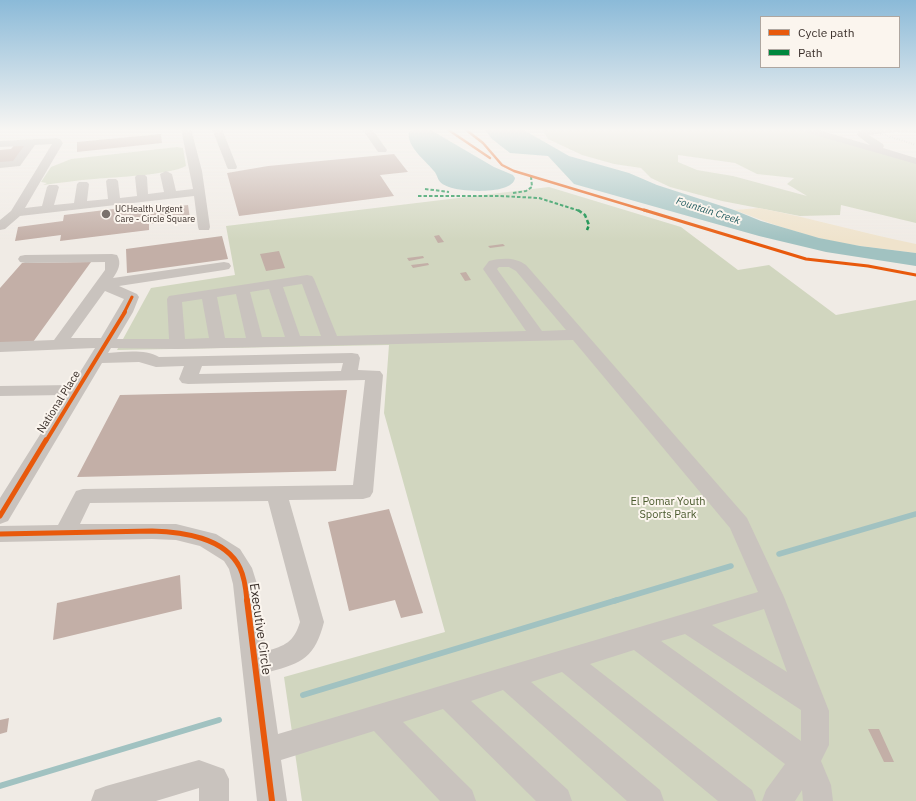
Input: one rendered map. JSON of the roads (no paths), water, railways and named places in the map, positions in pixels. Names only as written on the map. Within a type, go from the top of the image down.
[{"type":"street","points":[[21,170],[23,166]]},
{"type":"street","points":[[0,226],[16,213],[43,166]]},
{"type":"street","points":[[195,166],[204,227]]},
{"type":"street","points":[[0,167],[40,172]]},
{"type":"street","points":[[0,174],[21,170]]},
{"type":"street","points":[[166,174],[171,196]]},
{"type":"street","points":[[141,177],[143,199]]},
{"type":"street","points":[[112,181],[114,202]]},
{"type":"street","points":[[80,206],[83,184]]},
{"type":"street","points":[[47,210],[53,187]]},
{"type":"street","points":[[16,213],[199,192]]},
{"type":"street","points":[[25,259],[112,258],[112,270],[59,344]]},
{"type":"street","points":[[538,337],[492,273],[490,269],[494,264],[506,262],[518,265],[521,268],[739,524],[772,597],[815,711],[816,745],[777,801]]},
{"type":"street","points":[[102,284],[224,266]]},
{"type":"street","points":[[176,344],[174,299],[308,279],[331,340]]},
{"type":"street","name":"National Place","points":[[0,516],[125,312],[132,297],[102,284]]},
{"type":"street","points":[[275,284],[294,341]]},
{"type":"street","points":[[242,289],[255,342]]},
{"type":"street","points":[[209,294],[218,343]]},
{"type":"street","points":[[101,351],[176,344],[578,335]]},
{"type":"street","points":[[0,347],[45,346],[72,343],[101,351],[149,358],[156,362],[195,361],[188,379],[374,375],[363,492],[83,496],[65,533]]},
{"type":"street","points":[[0,391],[77,390]]},
{"type":"street","points":[[255,665],[292,655],[304,645],[310,634],[312,622],[276,493]]},
{"type":"street","name":"Executive Circle","points":[[0,534],[176,532],[208,540],[232,554],[240,568],[245,584],[272,801]]},
{"type":"street","points":[[266,751],[772,597]]},
{"type":"street","points":[[688,623],[812,702]]},
{"type":"street","points":[[637,638],[805,760],[815,780],[818,791],[818,801]]},
{"type":"street","points":[[566,660],[741,801]]},
{"type":"street","points":[[508,678],[649,801]]},
{"type":"street","points":[[447,696],[557,801]]},
{"type":"street","points":[[379,717],[461,801]]},
{"type":"street","points":[[106,801],[199,774],[214,779],[214,801]]},
{"type":"water","points":[[429,166],[493,166],[513,175],[515,178],[512,183],[506,187],[496,190],[475,191],[449,187],[440,181]]},
{"type":"water","name":"Fountain Creek","points":[[558,166],[606,166],[629,173],[657,185],[734,210],[761,221],[819,238],[860,246],[916,253],[916,266],[826,252],[759,236],[574,184]]},
{"type":"waterway","points":[[779,554],[916,514]]},
{"type":"waterway","points":[[614,601],[731,566]]},
{"type":"waterway","points":[[303,695],[617,600]]},
{"type":"waterway","points":[[0,786],[219,720]]},
{"type":"place","name":"UCHealth Urgent Care - Circle Square","points":[[106,214]]},
{"type":"park label","name":"El Pomar Youth Sports Park","points":[[668,508]]}]
